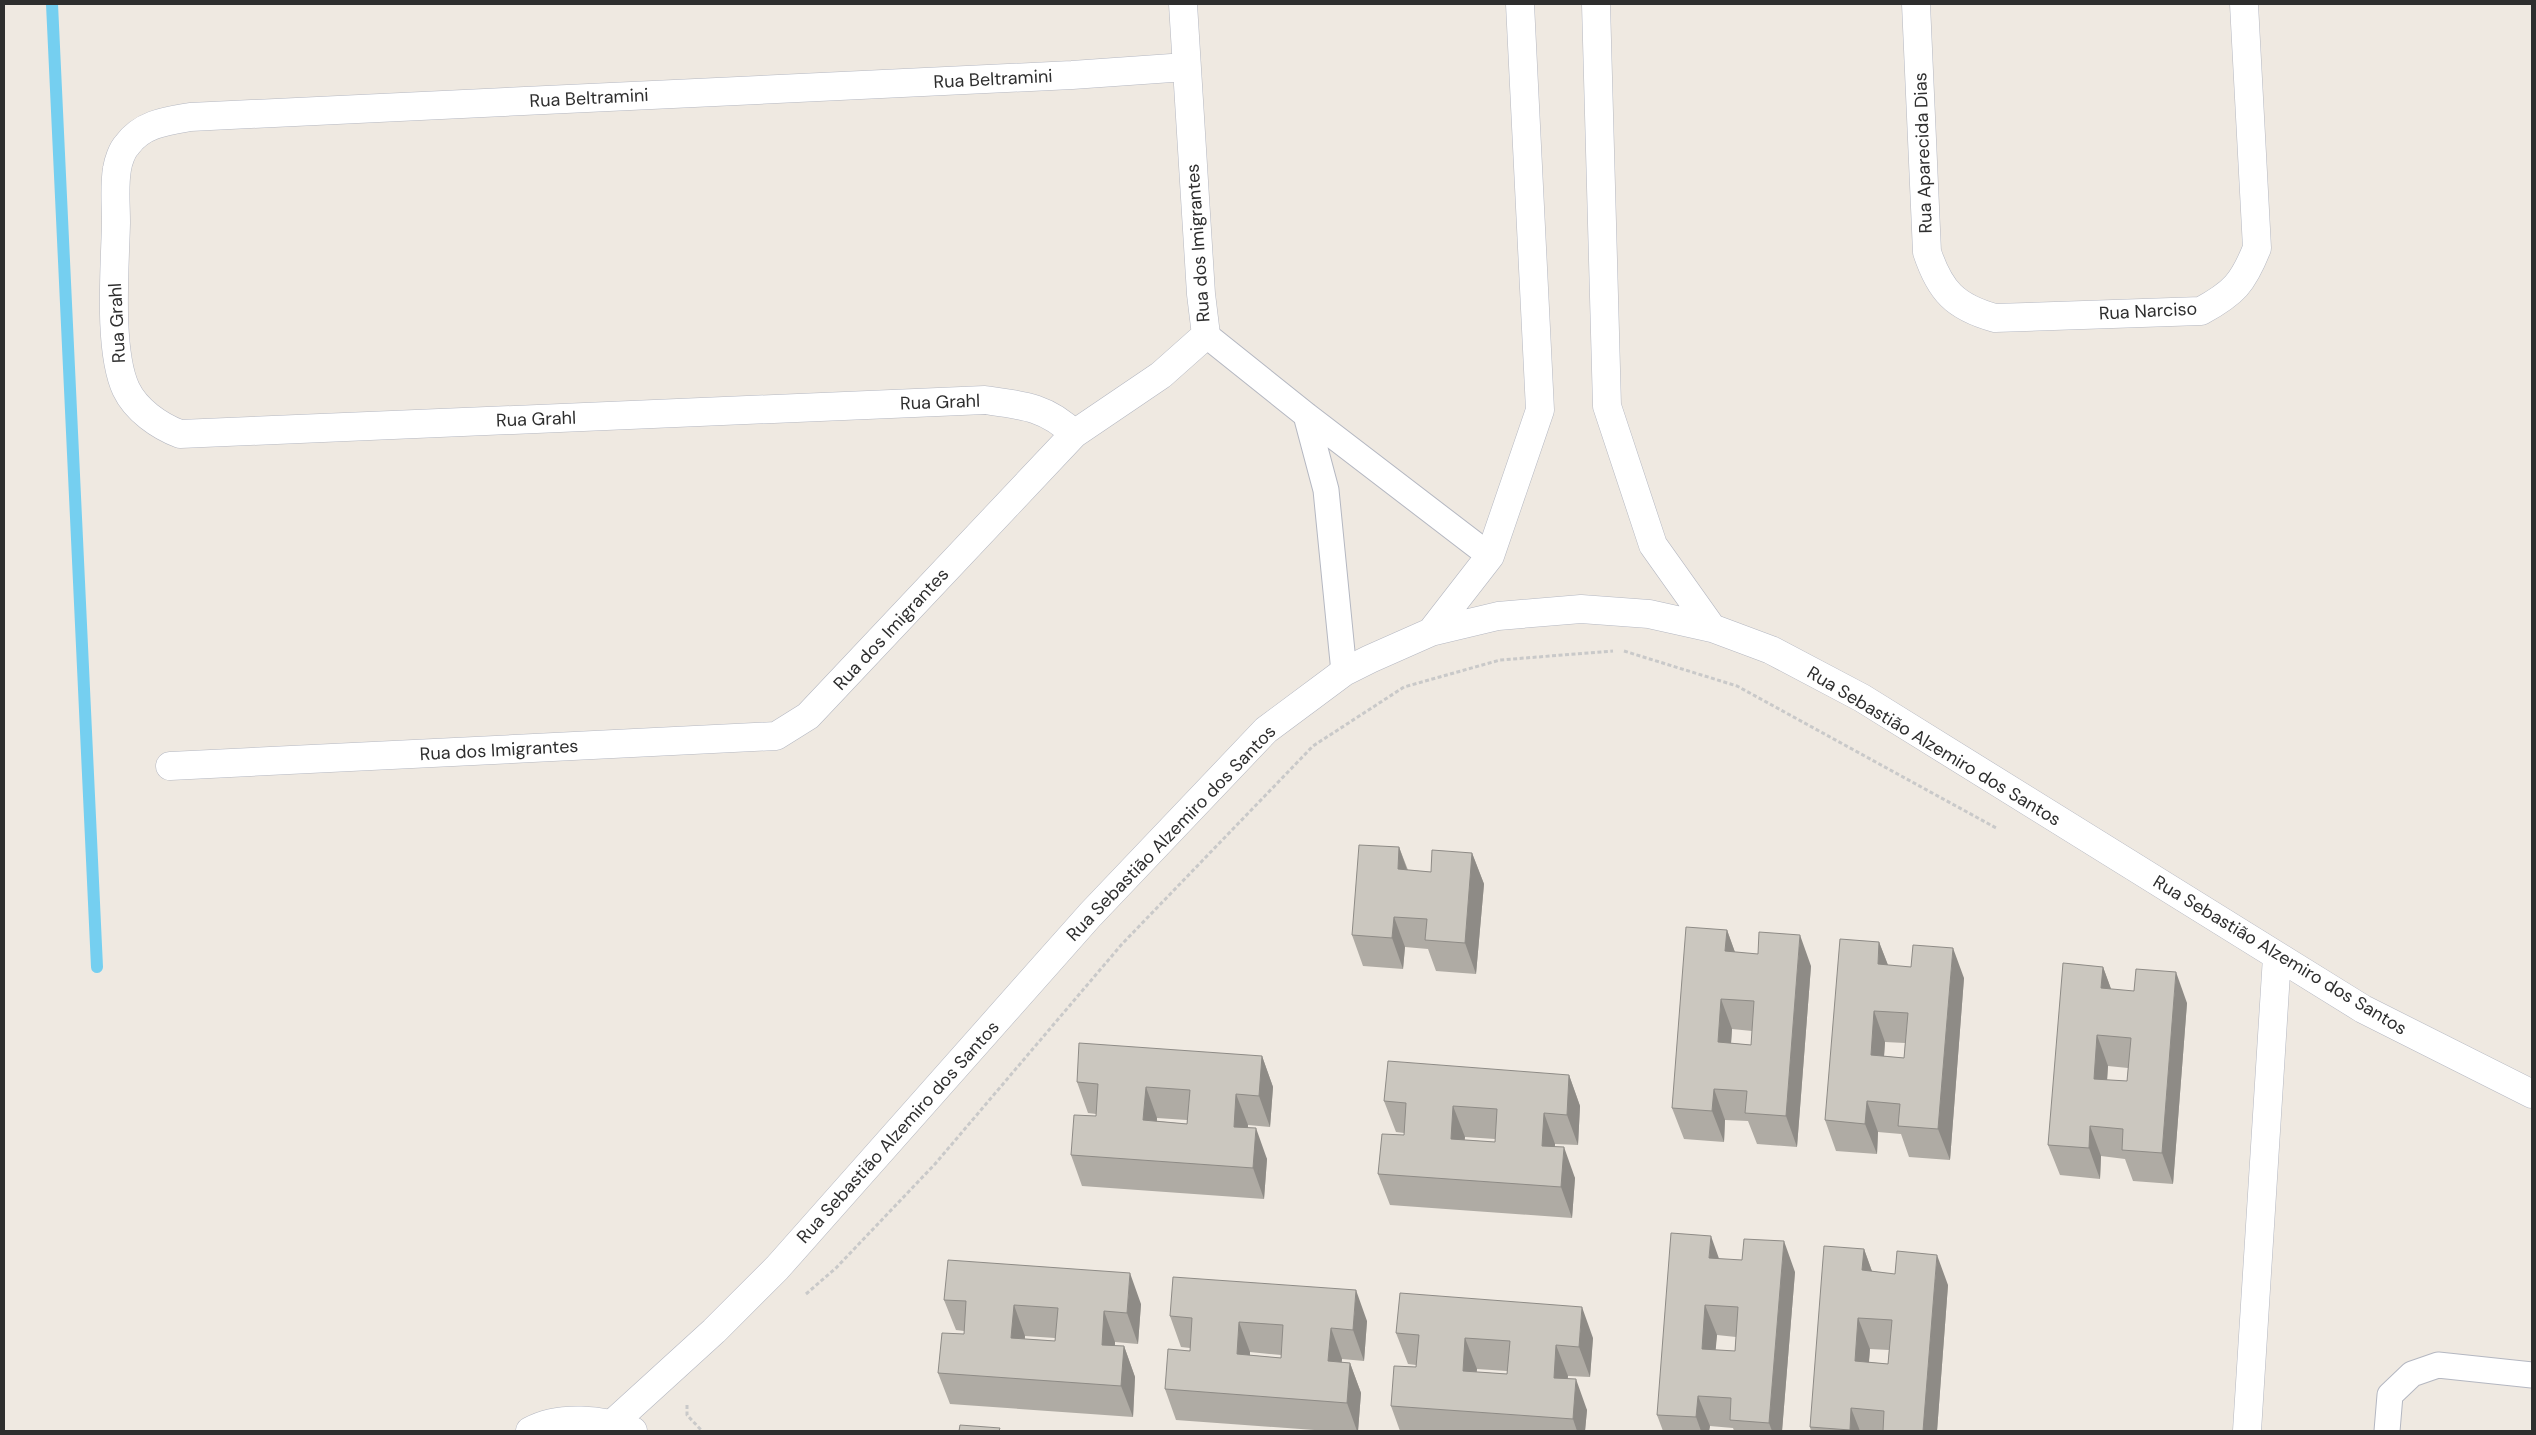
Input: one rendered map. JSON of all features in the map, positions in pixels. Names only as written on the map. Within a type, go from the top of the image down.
[{"type":"street","name":"Rua dos Imigrantes","points":[[170,766],[776,736],[808,716],[830,695],[1074,434],[1161,375],[1206,335],[1183,4]]},
{"type":"street","points":[[1431,632],[1490,556],[1540,410],[1520,4]]},
{"type":"street","points":[[1596,4],[1607,406],[1653,545],[1712,628]]},
{"type":"street","name":"Rua Aparecida Dias","points":[[1916,4],[1927,252],[1935,276],[1950,296]]},
{"type":"street","name":"Rua Narciso","points":[[1950,296],[1971,311],[1995,318],[2201,311],[2226,297],[2246,275],[2257,248],[2244,4]]},
{"type":"street","name":"Rua Beltramini","points":[[114,270],[117,169],[126,146],[140,129],[182,118],[1072,75],[1186,66]]},
{"type":"street","name":"Rua Grahl","points":[[114,270],[116,347],[119,369],[127,390],[151,419],[164,428],[180,434],[985,400],[1023,405],[1058,418],[1074,434]]},
{"type":"street","name":"Rua Sebastião Alzemiro dos Santos","points":[[623,1427],[777,1268],[1090,915],[1266,730],[1344,672],[1431,632],[1498,616],[1581,609],[1649,614],[1712,628],[1771,650],[1862,698],[2363,1009],[2532,1094]]},
{"type":"street","points":[[2247,1431],[2277,957]]},
{"type":"street","points":[[530,1431],[574,1420],[623,1427]]},
{"type":"lane","points":[[1206,335],[1306,415],[1490,556]]},
{"type":"lane","points":[[1306,415],[1326,490],[1344,672]]},
{"type":"lane","points":[[2387,1431],[2390,1395],[2412,1374],[2438,1365],[2532,1375]]},
{"type":"path","points":[[799,1300],[836,1268],[935,1164],[1122,944],[1314,746],[1404,687],[1500,660],[1620,650],[1737,686],[2001,831]]},
{"type":"path","points":[[687,1403],[687,1415],[702,1431]]},
{"type":"building","points":[[1359,845],[1399,847],[1398,869],[1431,872],[1432,850],[1472,853],[1465,943],[1425,940],[1427,919],[1394,917],[1392,938],[1352,935]]},
{"type":"building","points":[[1686,927],[1727,930],[1725,951],[1758,954],[1759,932],[1800,935],[1786,1116],[1745,1113],[1747,1091],[1714,1089],[1712,1111],[1672,1108]],"holes":[[[1721,999],[1754,1001],[1751,1045],[1718,1042]]]},
{"type":"building","points":[[1840,939],[1879,942],[1878,964],[1911,967],[1913,945],[1953,948],[1938,1129],[1898,1126],[1900,1104],[1867,1101],[1865,1124],[1825,1120]],"holes":[[[1874,1011],[1908,1013],[1904,1058],[1871,1055]]]},
{"type":"building","points":[[2063,963],[2103,967],[2101,988],[2134,991],[2136,969],[2176,972],[2162,1153],[2122,1150],[2123,1129],[2090,1126],[2089,1148],[2048,1145]],"holes":[[[2097,1035],[2131,1038],[2127,1081],[2094,1079]]]},
{"type":"building","points":[[1079,1043],[1262,1056],[1259,1096],[1236,1094],[1234,1127],[1256,1128],[1253,1168],[1071,1155],[1074,1115],[1096,1116],[1098,1084],[1077,1082]],"holes":[[[1146,1087],[1190,1090],[1187,1124],[1143,1120]]]},
{"type":"building","points":[[1388,1061],[1569,1075],[1567,1115],[1544,1113],[1542,1146],[1564,1147],[1561,1187],[1378,1174],[1382,1134],[1404,1135],[1406,1103],[1384,1101]],"holes":[[[1453,1106],[1497,1109],[1495,1142],[1451,1139]]]},
{"type":"building","points":[[1671,1233],[1711,1236],[1709,1258],[1742,1260],[1744,1239],[1784,1241],[1769,1423],[1730,1420],[1731,1398],[1698,1396],[1696,1417],[1657,1415]],"holes":[[[1705,1305],[1738,1307],[1735,1351],[1702,1349]]]},
{"type":"building","points":[[1824,1246],[1864,1249],[1862,1270],[1895,1274],[1897,1251],[1937,1255],[1923,1431],[1883,1431],[1884,1411],[1851,1408],[1850,1430],[1810,1427]],"holes":[[[1858,1318],[1892,1320],[1888,1364],[1855,1361]]]},
{"type":"building","points":[[948,1260],[1130,1273],[1127,1313],[1104,1311],[1102,1345],[1124,1346],[1121,1386],[938,1373],[942,1333],[964,1334],[966,1301],[944,1300]],"holes":[[[1014,1305],[1058,1308],[1055,1341],[1011,1338]]]},
{"type":"building","points":[[1173,1277],[1356,1290],[1353,1330],[1331,1328],[1328,1361],[1350,1363],[1347,1403],[1165,1389],[1168,1349],[1190,1351],[1192,1318],[1170,1316]],"holes":[[[1239,1322],[1283,1325],[1281,1358],[1237,1354]]]},
{"type":"building","points":[[1400,1293],[1582,1307],[1579,1347],[1556,1345],[1554,1378],[1576,1379],[1573,1419],[1391,1406],[1394,1366],[1416,1367],[1419,1335],[1396,1333]],"holes":[[[1465,1338],[1510,1341],[1507,1374],[1463,1371]]]},
{"type":"building","points":[[960,1425],[1000,1428],[999,1431],[959,1431]]},
{"type":"waterway","points":[[52,4],[97,967]]}]
